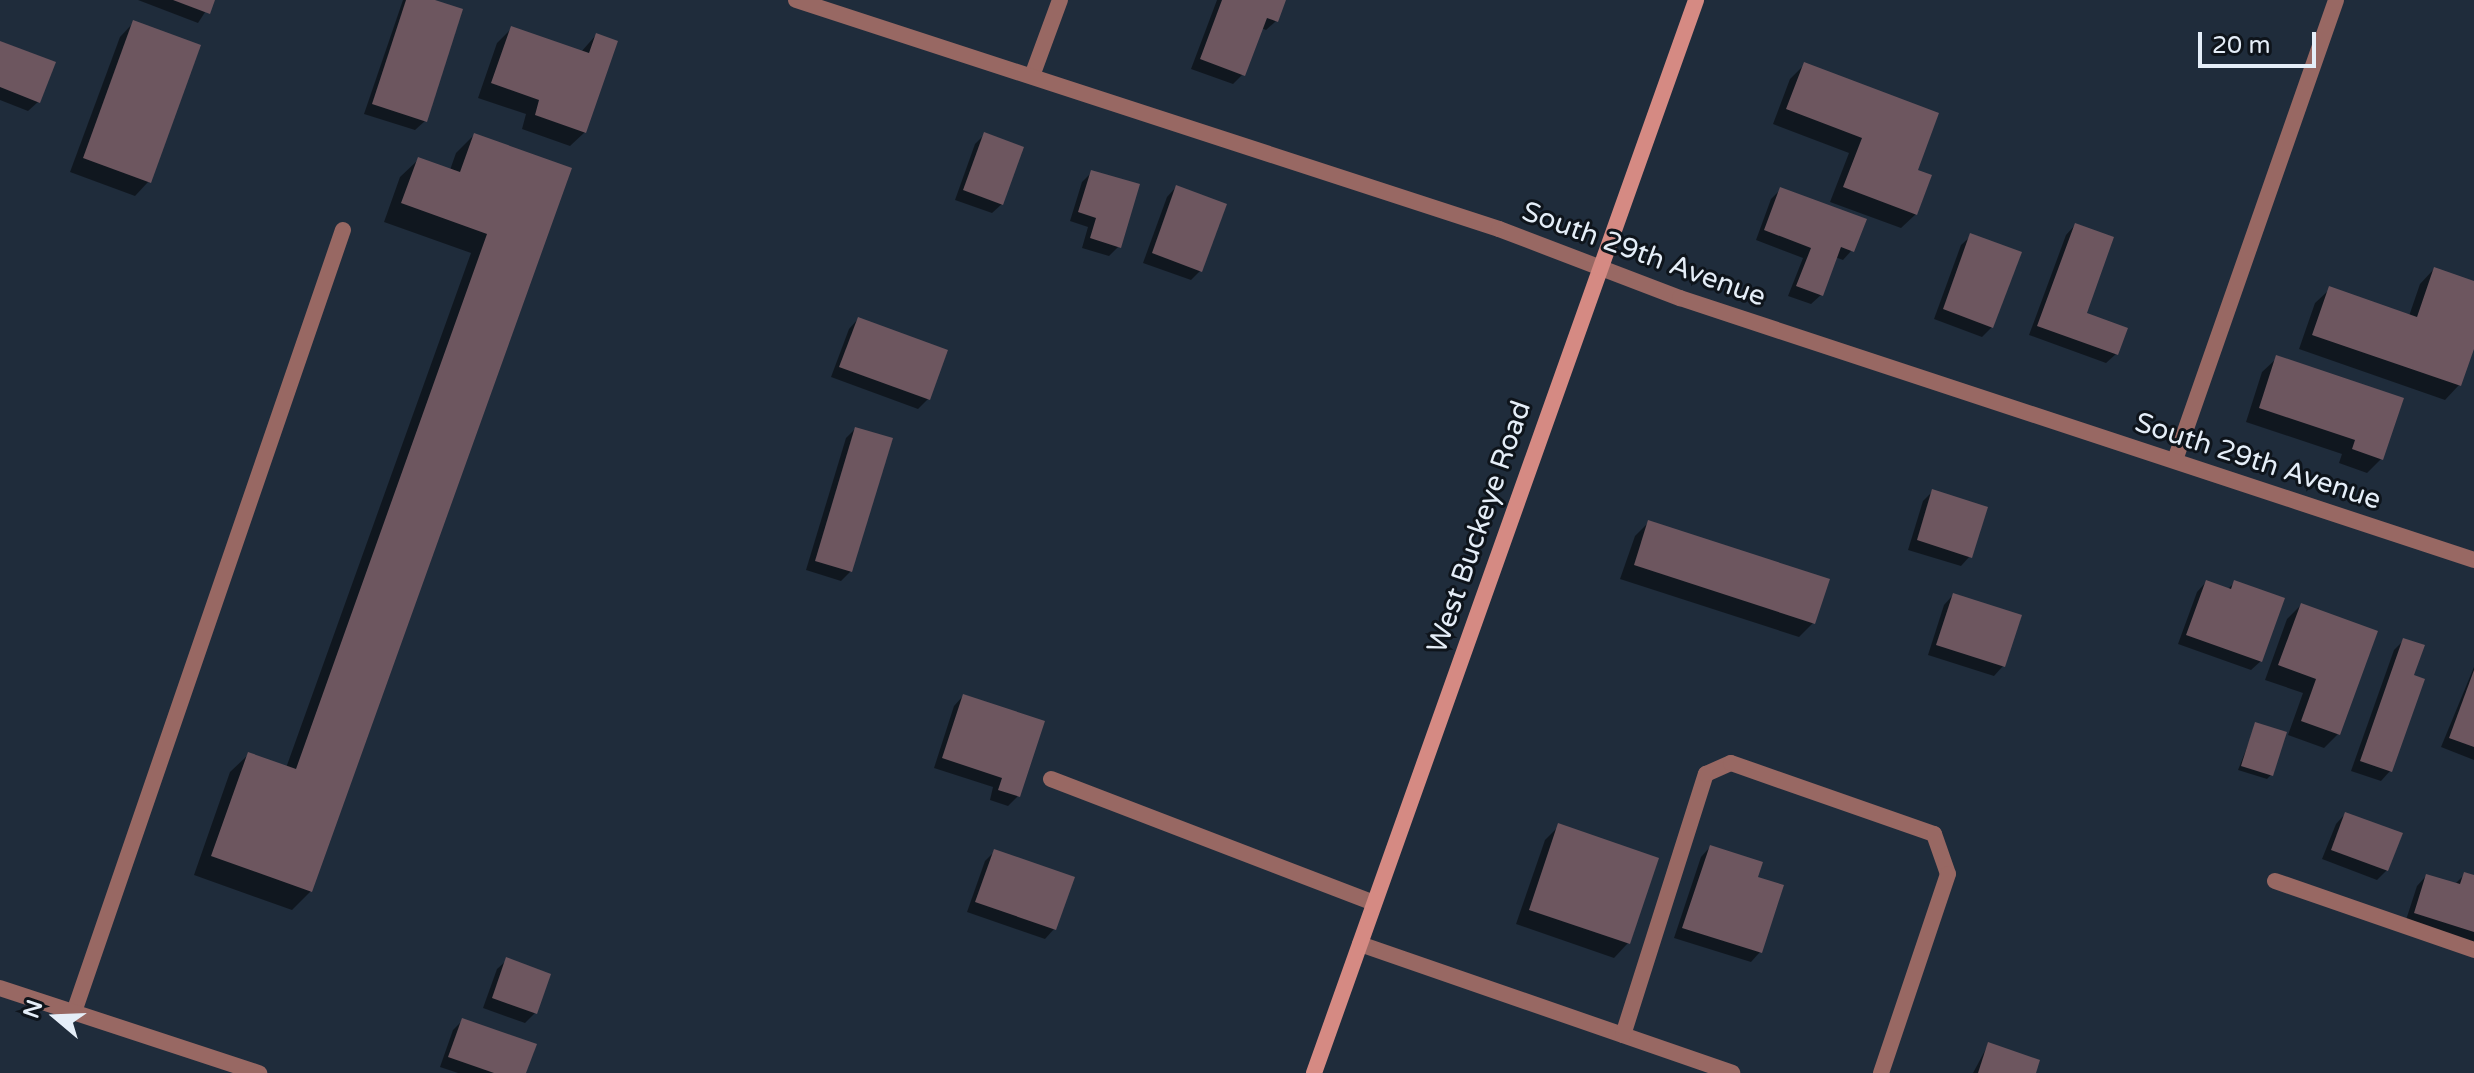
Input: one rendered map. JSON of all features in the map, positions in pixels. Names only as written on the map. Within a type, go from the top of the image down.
[{"type":"main road","name":"West Buckeye Road","points":[[1314,1073],[1598,267],[1696,0]]},
{"type":"street","name":"South 29th Avenue","points":[[796,0],[1499,229],[1598,267],[2474,560]]},
{"type":"street","points":[[1032,76],[1060,0]]},
{"type":"street","points":[[2175,460],[2336,0]]},
{"type":"street","points":[[74,1012],[343,230]]},
{"type":"street","points":[[1623,1035],[1706,774],[1731,763],[1934,834],[1948,874],[1881,1073]]},
{"type":"street","points":[[1051,779],[1374,903]]},
{"type":"street","points":[[2275,881],[2474,950]]},
{"type":"street","points":[[1360,944],[1732,1073]]},
{"type":"street","points":[[0,988],[259,1073]]},
{"type":"building","points":[[173,0],[215,0],[210,14]]},
{"type":"building","points":[[406,0],[435,0],[463,9],[427,122],[372,104]]},
{"type":"building","points":[[1222,0],[1286,0],[1278,22],[1267,18],[1245,76],[1200,59]]},
{"type":"building","points":[[133,20],[201,45],[151,183],[83,158]]},
{"type":"building","points":[[511,26],[589,53],[596,33],[618,41],[586,133],[535,115],[539,100],[491,83]]},
{"type":"building","points":[[0,41],[56,62],[40,103],[0,87]]},
{"type":"building","points":[[1804,62],[1939,113],[1918,170],[1932,175],[1917,215],[1843,187],[1862,138],[1786,109]]},
{"type":"building","points":[[984,132],[1024,147],[1003,205],[963,190]]},
{"type":"building","points":[[474,133],[572,168],[312,892],[211,856],[248,752],[296,769],[487,234],[401,203],[418,157],[460,172]]},
{"type":"building","points":[[1091,170],[1140,184],[1121,248],[1090,238],[1096,218],[1078,212]]},
{"type":"building","points":[[1176,185],[1227,204],[1202,272],[1152,253]]},
{"type":"building","points":[[1780,187],[1867,219],[1854,252],[1841,247],[1823,296],[1796,286],[1811,248],[1764,230]]},
{"type":"building","points":[[2075,223],[2114,237],[2087,313],[2128,328],[2118,355],[2037,326]]},
{"type":"building","points":[[1970,233],[2022,252],[1993,328],[1943,309]]},
{"type":"building","points":[[2434,267],[2474,281],[2474,349],[2461,386],[2312,335],[2329,286],[2417,317]]},
{"type":"building","points":[[858,317],[948,350],[930,400],[839,367]]},
{"type":"building","points":[[2276,355],[2404,398],[2383,460],[2352,449],[2355,440],[2259,408]]},
{"type":"building","points":[[855,427],[893,438],[852,572],[815,561]]},
{"type":"building","points":[[1932,489],[1988,507],[1972,558],[1917,540]]},
{"type":"building","points":[[1648,520],[1830,579],[1815,624],[1634,565]]},
{"type":"building","points":[[2206,580],[2231,589],[2234,580],[2285,598],[2262,662],[2186,635]]},
{"type":"building","points":[[1953,593],[2022,615],[2005,667],[1936,645]]},
{"type":"building","points":[[2301,603],[2378,631],[2340,735],[2301,721],[2316,679],[2278,665]]},
{"type":"building","points":[[2403,638],[2425,645],[2414,675],[2425,679],[2392,772],[2360,761]]},
{"type":"building","points":[[2474,670],[2474,747],[2449,738]]},
{"type":"building","points":[[963,694],[1045,721],[1020,797],[998,790],[1002,778],[942,758]]},
{"type":"building","points":[[2255,722],[2287,732],[2273,776],[2241,766]]},
{"type":"building","points":[[2345,812],[2403,833],[2388,871],[2331,850]]},
{"type":"building","points":[[1558,823],[1659,858],[1630,944],[1529,910]]},
{"type":"building","points":[[1710,845],[1763,862],[1758,877],[1784,885],[1762,953],[1682,928]]},
{"type":"building","points":[[994,849],[1075,877],[1056,930],[975,902]]},
{"type":"building","points":[[2464,872],[2474,875],[2474,932],[2414,913],[2426,874],[2460,884]]},
{"type":"building","points":[[506,957],[551,974],[537,1014],[492,998]]},
{"type":"building","points":[[462,1018],[537,1044],[526,1073],[494,1073],[448,1057]]},
{"type":"building","points":[[1988,1042],[2040,1060],[2036,1073],[1978,1073]]}]
